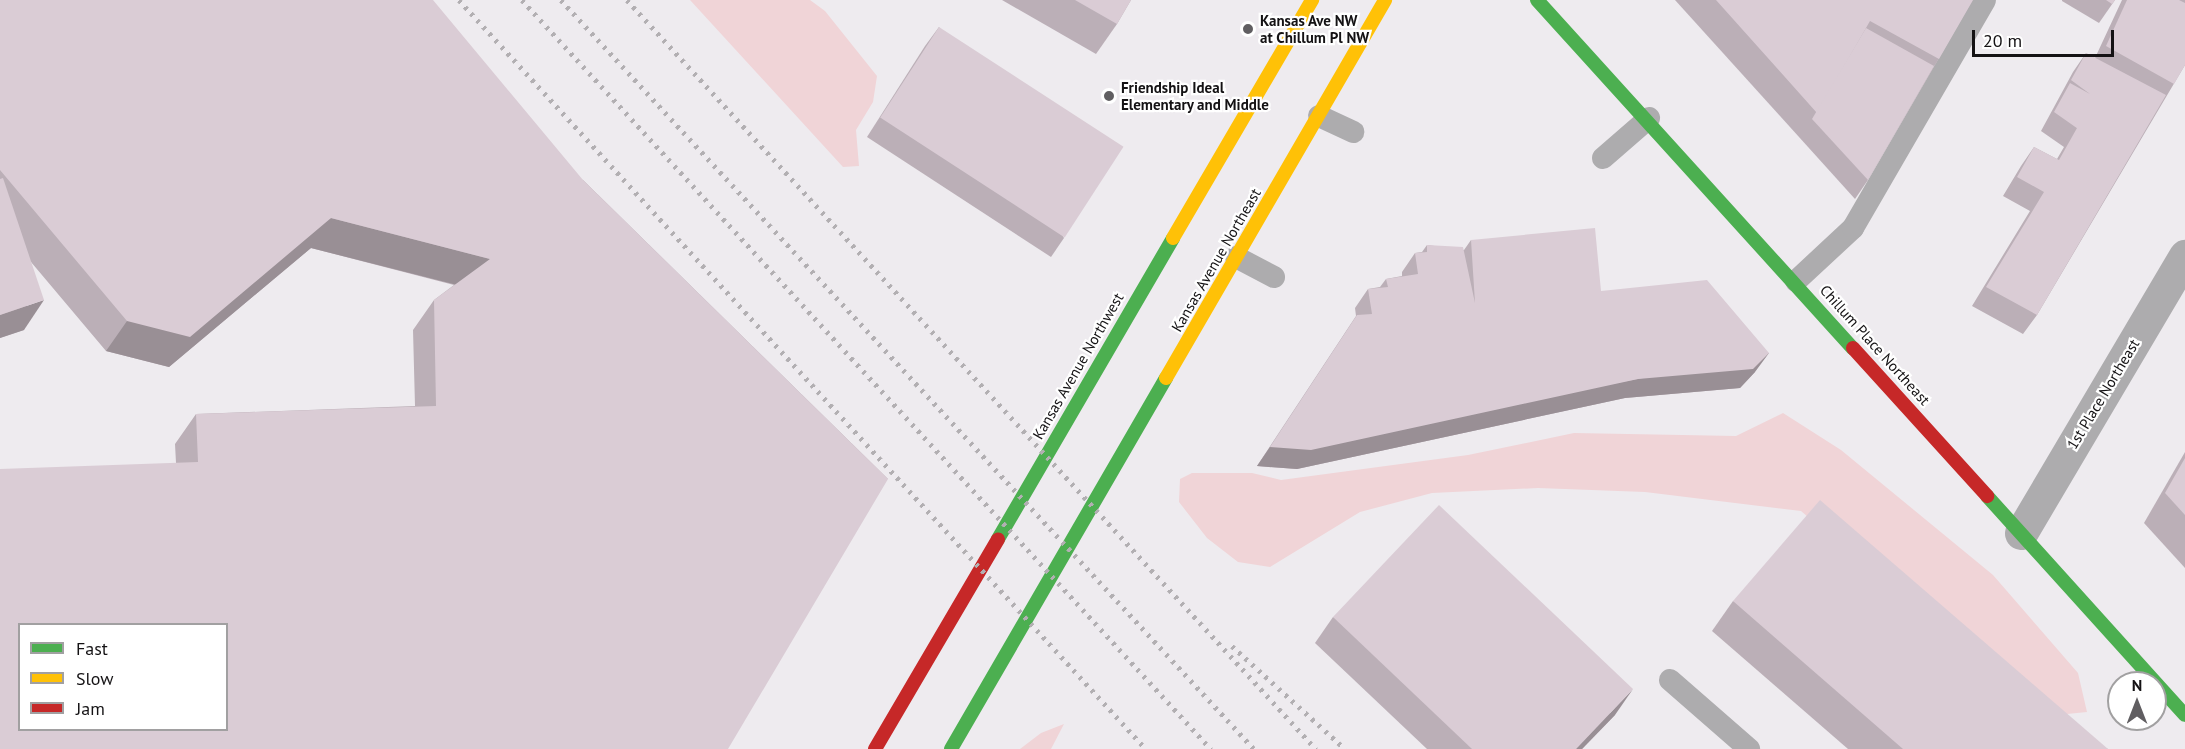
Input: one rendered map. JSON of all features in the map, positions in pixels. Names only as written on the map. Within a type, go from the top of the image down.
[{"type":"street","name":"Kansas Avenue Northwest","points":[[875,749],[1312,0]]},
{"type":"street","name":"Kansas Avenue Northeast","points":[[951,749],[1385,0]]},
{"type":"street","name":"Chillum Place Northeast","points":[[1537,0],[1649,118],[2185,715]]},
{"type":"street","name":"1st Place Northeast","points":[[2021,533],[2185,256]]},
{"type":"lane","points":[[1796,281],[1853,228],[1985,0]]},
{"type":"lane","points":[[1319,116],[1354,132]]},
{"type":"lane","points":[[1603,158],[1649,118]]},
{"type":"lane","points":[[1236,257],[1274,277]]},
{"type":"lane","points":[[1670,680],[1749,749]]},
{"type":"shaded area","points":[[690,0],[810,0],[825,11],[877,76],[873,102],[856,130],[859,166],[843,167]]},
{"type":"shaded area","points":[[1783,413],[1841,450],[1993,575],[2078,673],[2087,712],[2047,716],[2030,708],[1801,511],[1645,492],[1538,488],[1432,493],[1360,512],[1270,567],[1238,562],[1207,538],[1179,502],[1180,479],[1192,473],[1252,473],[1281,480],[1468,455],[1574,433],[1736,436]]},
{"type":"shaded area","points":[[1064,724],[1051,749],[1020,749],[1041,733]]},
{"type":"building","points":[[0,0],[433,0],[583,180],[888,479],[728,749],[0,749],[0,469],[198,462],[196,414],[436,406],[434,300],[490,259],[331,218],[190,337],[127,321],[0,170]]},
{"type":"building","points":[[1075,0],[1131,0],[1117,24]]},
{"type":"building","points":[[1716,0],[1973,0],[1939,59],[1870,21],[1817,113]]},
{"type":"building","points":[[2127,0],[2179,0],[2185,3],[2185,65],[2174,84],[2106,46]]},
{"type":"building","points":[[939,27],[1124,147],[1065,237],[880,118]]},
{"type":"building","points":[[1866,28],[1934,66],[1868,180],[1812,119]]},
{"type":"building","points":[[2086,53],[2166,95],[2037,315],[1986,287],[2044,192],[2017,177],[2034,147],[2059,160],[2077,128],[2054,112],[2070,83],[2090,94],[2071,80]]},
{"type":"building","points":[[3,178],[44,300],[0,315],[0,179]]},
{"type":"building","points":[[1595,228],[1601,291],[1707,280],[1769,353],[1753,369],[1638,379],[1311,450],[1270,447],[1357,315],[1372,314],[1368,289],[1388,287],[1386,279],[1418,274],[1415,253],[1427,252],[1427,245],[1463,247],[1475,303],[1471,240]]},
{"type":"building","points":[[2185,458],[2185,515],[2165,493]]},
{"type":"building","points":[[1820,500],[2108,749],[1903,749],[1733,601]]},
{"type":"building","points":[[1439,505],[1633,689],[1576,749],[1472,749],[1333,617]]},
{"type":"railway","points":[[459,0],[1146,749]]},
{"type":"railway","points":[[522,0],[1211,749]]},
{"type":"railway","points":[[561,0],[1254,749]]},
{"type":"railway","points":[[627,0],[1316,749]]},
{"type":"railway","points":[[1232,646],[1345,749]]},
{"type":"traffic: fast","points":[[1537,0],[1853,348]]},
{"type":"traffic: fast","points":[[998,539],[1173,238]]},
{"type":"traffic: fast","points":[[951,749],[1166,378]]},
{"type":"traffic: fast","points":[[1987,496],[2185,715]]},
{"type":"traffic: slow","points":[[1173,238],[1312,0]]},
{"type":"traffic: slow","points":[[1166,378],[1385,0]]},
{"type":"traffic: jam","points":[[1853,348],[1987,496]]},
{"type":"traffic: jam","points":[[875,749],[998,539]]},
{"type":"place","name":"Kansas Ave NW at Chillum Pl NW","points":[[1248,29]]},
{"type":"place","name":"Friendship Ideal Elementary and Middle","points":[[1109,96]]}]
